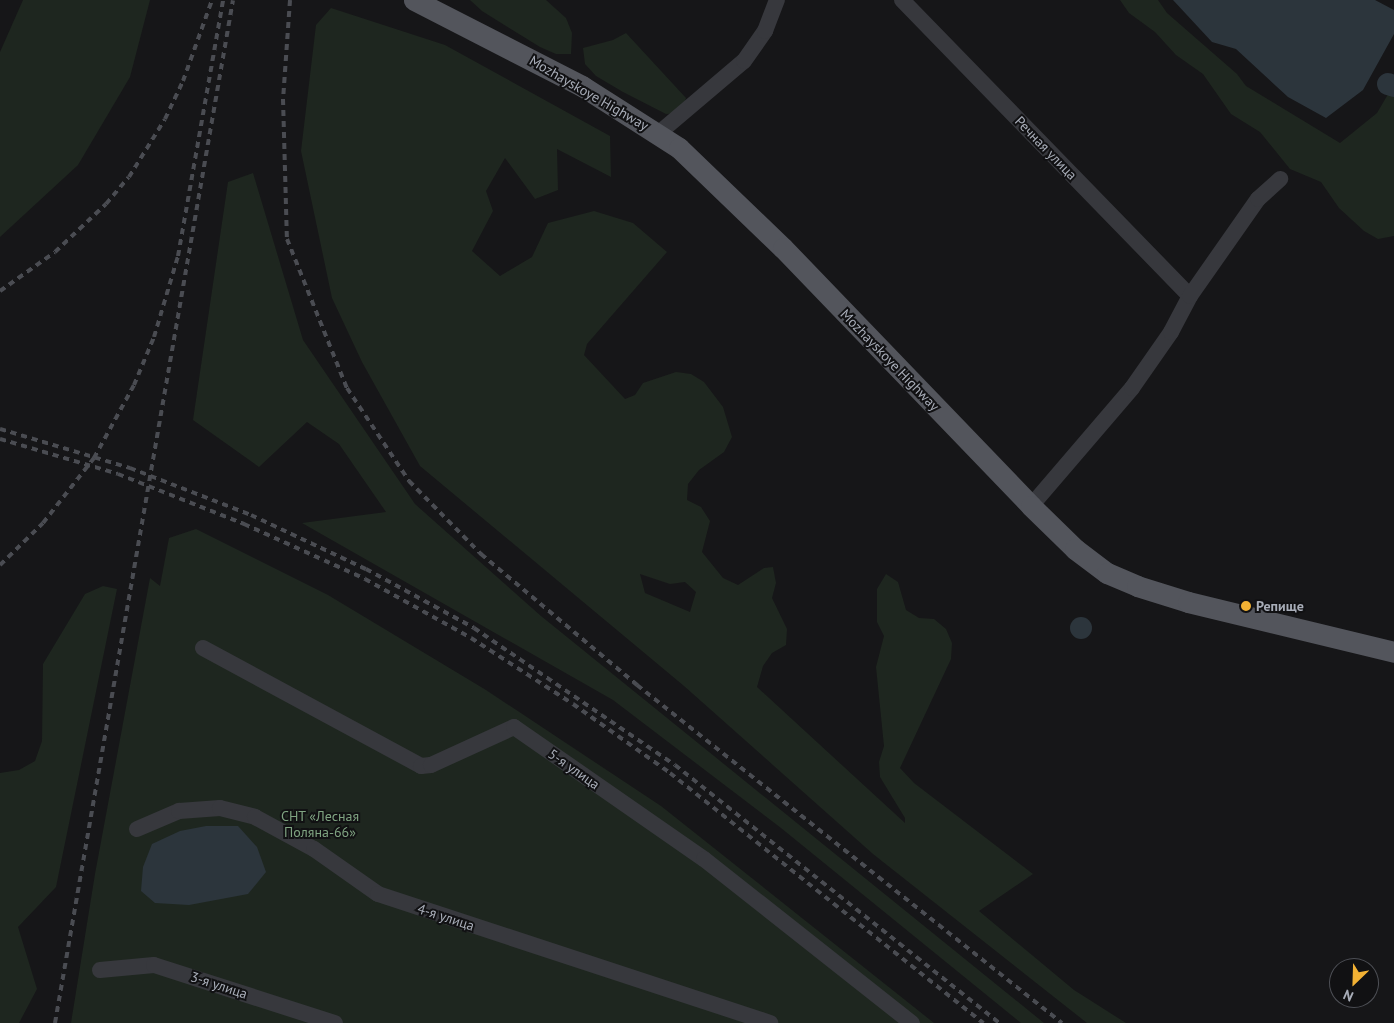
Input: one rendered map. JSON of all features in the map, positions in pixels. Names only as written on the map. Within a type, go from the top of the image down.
[{"type":"main road","name":"Mozhayskoye Highway","points":[[414,0],[561,75],[658,133],[737,202],[1031,506],[1075,549],[1120,580],[1188,602],[1394,652]]},
{"type":"street","points":[[658,133],[744,61],[765,31],[777,0]]},
{"type":"street","name":"Речная улица","points":[[902,0],[1190,296]]},
{"type":"street","points":[[1031,506],[1132,388],[1171,332],[1190,296],[1258,199],[1280,179]]},
{"type":"street","name":"5-я улица","points":[[203,648],[421,766],[431,765],[514,727],[704,859],[912,1023]]},
{"type":"street","name":"4-я улица","points":[[137,829],[179,811],[220,808],[255,817],[314,849],[378,894],[770,1023]]},
{"type":"street","name":"3-я улица","points":[[100,970],[154,965],[335,1023]]},
{"type":"green space","points":[[23,0],[150,0],[130,77],[78,165],[0,237],[0,52]]},
{"type":"green space","points":[[470,0],[546,0],[566,18],[572,33],[571,54],[556,54],[540,47],[482,11]]},
{"type":"green space","points":[[1120,0],[1158,0],[1167,13],[1237,74],[1246,86],[1340,143],[1377,113],[1394,84],[1394,236],[1378,239],[1364,231],[1339,208],[1321,182],[1290,169],[1260,132],[1231,114],[1203,74],[1176,55],[1155,32],[1129,13]]},
{"type":"green space","points":[[331,8],[445,45],[610,136],[611,177],[557,149],[558,190],[535,199],[505,158],[486,191],[493,211],[472,251],[500,276],[532,257],[548,223],[594,211],[633,223],[667,252],[587,344],[584,355],[625,399],[635,395],[643,383],[676,372],[691,374],[704,382],[723,407],[732,437],[724,452],[699,470],[688,484],[687,500],[701,507],[710,521],[702,552],[723,578],[738,585],[764,568],[773,567],[776,583],[772,598],[787,629],[786,645],[772,653],[763,666],[757,687],[905,823],[905,818],[880,777],[879,762],[884,746],[876,667],[884,636],[877,622],[877,589],[886,574],[898,582],[906,610],[919,618],[934,619],[946,629],[952,643],[951,659],[900,768],[914,783],[1033,874],[979,911],[1074,990],[1126,1023],[1087,1023],[873,854],[684,686],[420,466],[362,362],[332,298],[301,151],[316,25]],"holes":[[[640,574],[670,584],[685,582],[696,592],[690,612],[645,593]]]},
{"type":"green space","points":[[626,33],[686,98],[682,113],[666,114],[596,76],[585,64],[583,48],[613,40]]},
{"type":"green space","points":[[253,173],[303,340],[415,504],[541,616],[1044,1023],[1021,1023],[781,828],[613,700],[302,523],[386,512],[339,444],[307,422],[259,467],[193,420],[228,182]]},
{"type":"green space","name":"СНТ «Лесная Поляна-66»","points":[[196,529],[328,595],[486,690],[661,806],[934,1023],[71,1023],[95,874],[150,578],[160,586],[169,538]]},
{"type":"green space","points":[[103,586],[117,589],[56,887],[18,927],[37,989],[19,1023],[0,1023],[0,773],[19,770],[35,761],[42,741],[43,664],[85,594]]},
{"type":"shaded area","points":[[1173,0],[1375,0],[1394,10],[1394,34],[1363,90],[1326,118],[1288,97],[1236,49],[1212,42]]},
{"type":"shaded area","points":[[1077,617],[1085,617],[1092,624],[1092,632],[1085,639],[1077,639],[1070,632],[1070,624]]},
{"type":"shaded area","points":[[206,826],[238,826],[257,847],[266,872],[248,894],[189,905],[155,903],[141,891],[143,867],[152,844],[180,831]]},
{"type":"waterway","points":[[1388,84],[1394,86]]},
{"type":"railway","points":[[0,291],[55,252],[106,204],[129,177],[165,119],[183,81],[212,0]]},
{"type":"railway","points":[[0,565],[43,523],[94,458],[134,385],[154,337],[178,256],[223,0]]},
{"type":"railway","points":[[55,1023],[233,0]]},
{"type":"railway","points":[[290,0],[283,99],[287,239],[347,388],[409,481],[481,554],[637,685],[1062,1023]]},
{"type":"railway","points":[[0,429],[130,468],[251,515],[366,569],[474,628],[675,765],[999,1023]]},
{"type":"railway","points":[[0,439],[118,474],[244,524],[365,579],[471,638],[573,704],[670,773],[983,1023]]},
{"type":"place","name":"Репище","points":[[1246,606]]}]
